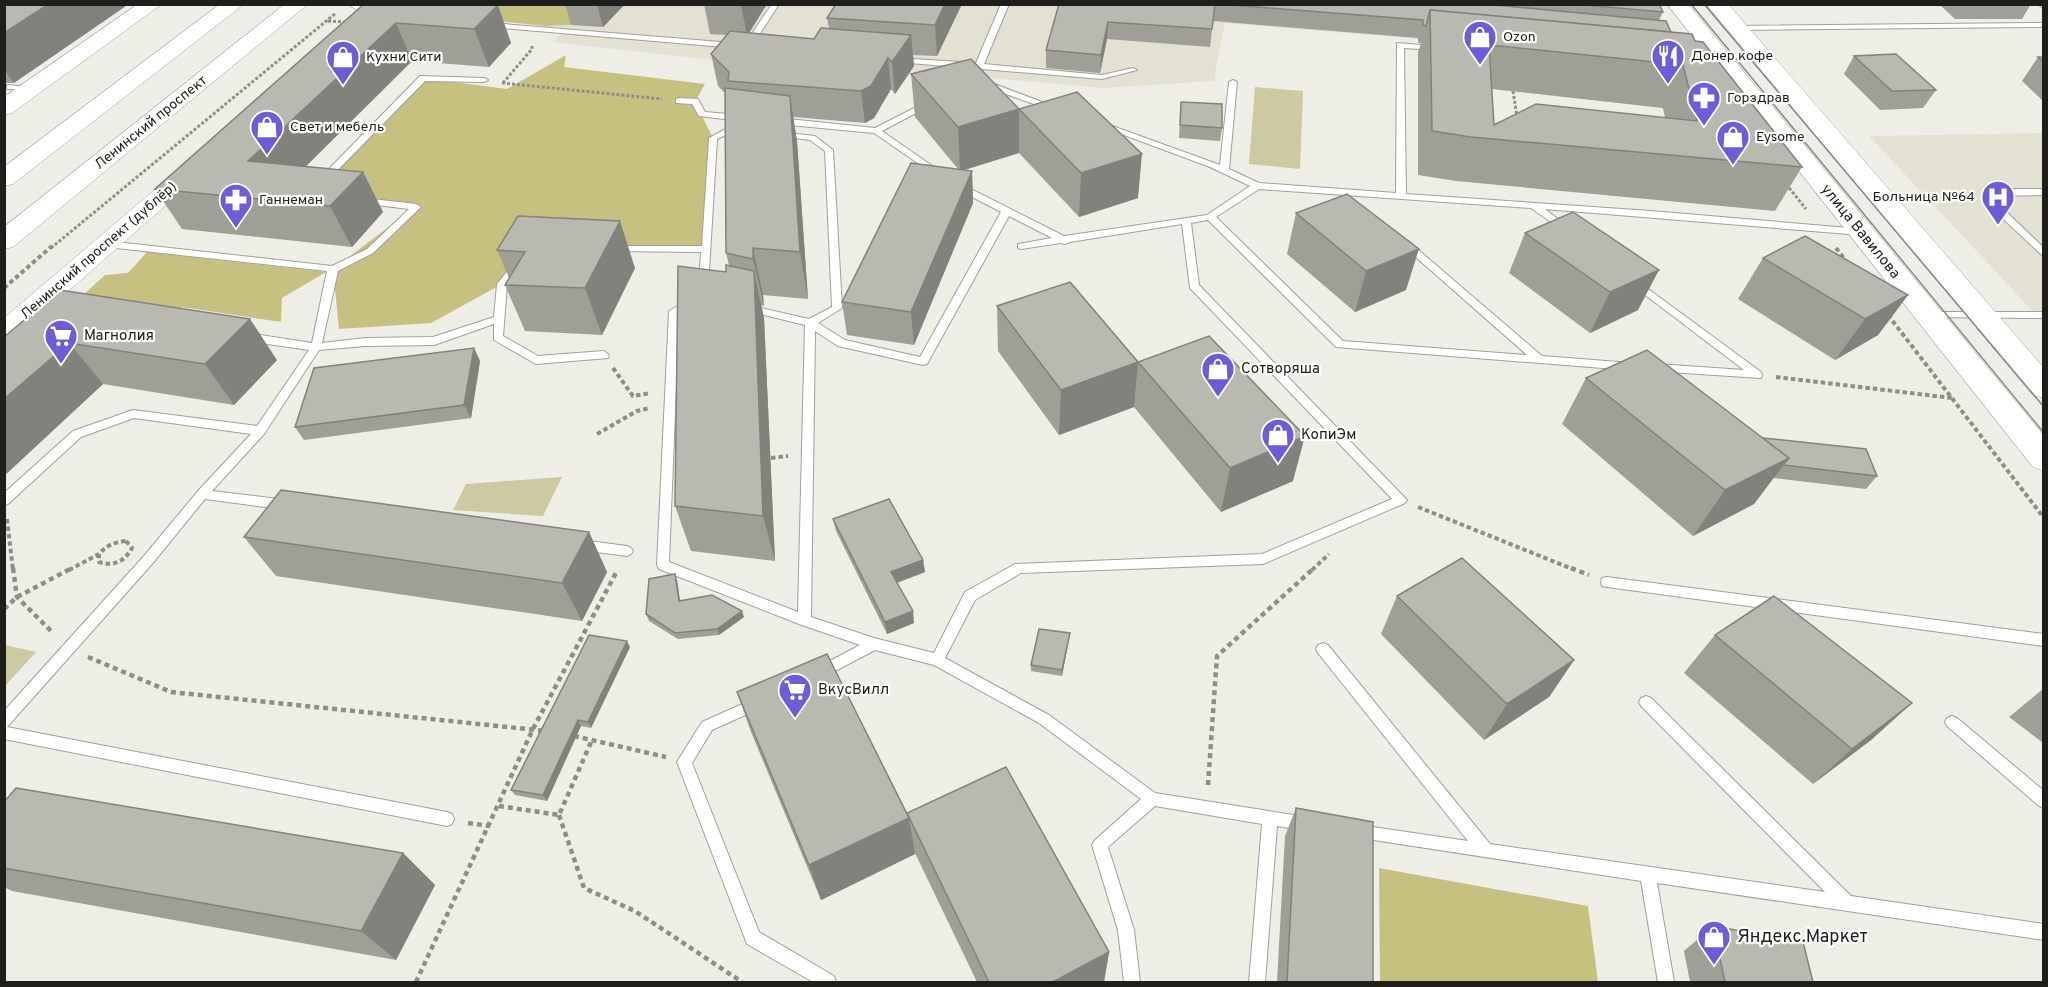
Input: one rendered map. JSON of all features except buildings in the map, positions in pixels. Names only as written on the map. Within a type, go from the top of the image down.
[{"type":"main road","points":[[4,179],[234,4]]},
{"type":"main road","name":"Ленинский проспект","points":[[4,241],[298,4]]},
{"type":"main road","name":"улица Вавилова","points":[[1677,4],[1696,35],[1731,79],[1861,232],[2043,459]]},
{"type":"main road","points":[[1716,4],[2043,388]]},
{"type":"street","points":[[4,108],[152,4]]},
{"type":"street","points":[[353,31],[366,9]]},
{"type":"street","name":"Ленинский проспект (дублёр)","points":[[4,333],[209,155]]},
{"type":"lane","points":[[747,47],[776,4]]},
{"type":"lane","points":[[979,66],[1005,4]]},
{"type":"lane","points":[[484,24],[757,48]]},
{"type":"lane","points":[[1736,28],[2043,25]]},
{"type":"lane","points":[[1401,195],[1400,45],[1447,50]]},
{"type":"lane","points":[[883,59],[1102,77],[1133,70]]},
{"type":"lane","points":[[317,186],[423,78],[484,80]]},
{"type":"lane","points":[[977,80],[1067,113]]},
{"type":"lane","points":[[1224,170],[1233,82]]},
{"type":"lane","points":[[10,87],[31,89]]},
{"type":"lane","points":[[679,100],[695,102],[702,114],[750,118]]},
{"type":"lane","points":[[876,131],[937,100]]},
{"type":"lane","points":[[774,121],[876,131],[945,179],[1065,241]]},
{"type":"lane","points":[[1089,121],[1224,170],[1257,186],[1343,190],[1861,232]]},
{"type":"lane","points":[[810,323],[837,308],[829,150],[812,138],[733,129],[713,138],[703,297],[674,311],[663,565],[804,620],[874,644],[937,660],[1044,720],[1152,799],[1323,826]]},
{"type":"lane","points":[[1021,246],[1210,217],[1257,186]]},
{"type":"lane","points":[[1343,190],[1361,206]]},
{"type":"lane","points":[[2043,192],[1997,192],[1988,195],[1989,201],[2043,254]]},
{"type":"lane","points":[[107,244],[333,269],[370,251],[416,207],[357,200]]},
{"type":"lane","points":[[1533,205],[1578,240]]},
{"type":"lane","points":[[735,304],[810,323],[842,343],[923,361],[1007,210]]},
{"type":"lane","points":[[1210,217],[1340,344],[1757,375]]},
{"type":"lane","points":[[937,660],[970,596],[1019,568],[1263,559],[1401,500],[1194,286],[1186,221]]},
{"type":"lane","points":[[1397,237],[1540,360]]},
{"type":"lane","points":[[601,249],[706,249]]},
{"type":"lane","points":[[524,257],[502,284],[498,338],[536,360],[604,355]]},
{"type":"lane","points":[[4,722],[148,560],[202,494],[260,431],[316,347],[333,269]]},
{"type":"lane","points":[[1626,275],[1757,375]]},
{"type":"lane","points":[[1928,315],[2043,315]]},
{"type":"lane","points":[[234,334],[316,347],[365,342],[434,341],[500,319]]},
{"type":"lane","points":[[804,620],[810,323]]},
{"type":"lane","points":[[4,501],[77,434],[133,414],[260,431]]},
{"type":"lane","points":[[202,494],[302,507]]},
{"type":"lane","points":[[572,544],[627,551]]},
{"type":"lane","points":[[1607,582],[2043,640]]},
{"type":"lane","points":[[807,679],[874,644]]},
{"type":"lane","points":[[1323,649],[1486,850]]},
{"type":"lane","points":[[768,698],[707,726],[684,762],[753,938],[828,982]]},
{"type":"lane","points":[[1646,702],[1847,903]]},
{"type":"lane","points":[[1952,722],[2043,801]]},
{"type":"lane","points":[[4,733],[447,819]]},
{"type":"lane","points":[[1132,982],[1126,930],[1100,845],[1152,799]]},
{"type":"lane","points":[[1257,982],[1270,819]]},
{"type":"lane","points":[[1346,830],[2043,932]]},
{"type":"lane","points":[[1647,873],[1666,982]]},
{"type":"path","points":[[4,288],[96,209],[171,151],[366,9]]},
{"type":"path","points":[[503,83],[532,49],[531,42]]},
{"type":"path","points":[[484,80],[679,100]]},
{"type":"path","points":[[1513,91],[1519,124]]},
{"type":"path","points":[[1786,184],[1848,264]]},
{"type":"path","points":[[1883,308],[2043,519]]},
{"type":"path","points":[[604,355],[633,396]]},
{"type":"path","points":[[1757,375],[1952,398]]},
{"type":"path","points":[[597,434],[636,411],[669,402]]},
{"type":"path","points":[[771,458],[789,456]]},
{"type":"path","points":[[1401,500],[1607,582]]},
{"type":"path","points":[[4,501],[17,597],[69,649],[171,692],[553,732]]},
{"type":"path","points":[[4,609],[17,597],[99,554],[106,547],[126,541],[132,545],[128,556],[112,565],[99,562],[99,554]]},
{"type":"path","points":[[1206,808],[1217,656],[1336,548]]},
{"type":"path","points":[[416,982],[533,729],[627,551]]},
{"type":"path","points":[[563,734],[684,762]]},
{"type":"path","points":[[592,740],[558,814],[584,888],[635,911],[741,982]]},
{"type":"path","points":[[499,806],[558,814]]},
{"type":"shaded area","points":[[403,4],[1645,4],[1666,59],[1225,23],[1215,81],[1103,88],[913,71],[897,91],[742,63],[553,42],[566,29],[396,10]]},
{"type":"shaded area","points":[[403,4],[589,5],[571,25],[546,26],[396,10]]},
{"type":"shaded area","points":[[566,55],[564,67],[705,84],[695,102],[713,138],[706,249],[531,248],[502,284],[431,323],[339,329],[333,269],[415,207],[309,194],[423,78],[507,89]]},
{"type":"shaded area","points":[[1255,87],[1303,91],[1300,169],[1249,164]]},
{"type":"shaded area","name":"Больница №64","points":[[2043,133],[2043,322],[1869,136]]},
{"type":"shaded area","points":[[147,252],[326,272],[282,298],[281,322],[182,307],[168,319],[71,306],[105,275],[128,273]]},
{"type":"shaded area","points":[[562,477],[543,516],[453,510],[466,484]]},
{"type":"shaded area","points":[[4,645],[36,652],[5,686]]},
{"type":"shaded area","points":[[1379,868],[1588,906],[1598,982],[1380,982]]},
{"type":"tram line","points":[[1691,4],[2044,433]]},
{"type":"tram line","points":[[1704,4],[2044,407]]},
{"type":"place","name":"Ozon","points":[[1480,66]]},
{"type":"place","name":"Донер кофе","points":[[1668,85]]},
{"type":"place","name":"Кухни Сити","points":[[343,86]]},
{"type":"place","name":"Горздрав","points":[[1704,127]]},
{"type":"place","name":"Свет и мебель","points":[[267,156]]},
{"type":"place","name":"Eysome","points":[[1733,166]]},
{"type":"place","name":"Больница №64","points":[[1998,226]]},
{"type":"place","name":"Ганнеман","points":[[236,229]]},
{"type":"place","name":"Магнолия","points":[[61,365]]},
{"type":"place","name":"Сотворяша","points":[[1218,398]]},
{"type":"place","name":"КопиЭм","points":[[1278,464]]},
{"type":"place","name":"ВкусВилл","points":[[795,719]]},
{"type":"place","name":"Яндекс.Маркет","points":[[1714,966]]}]
